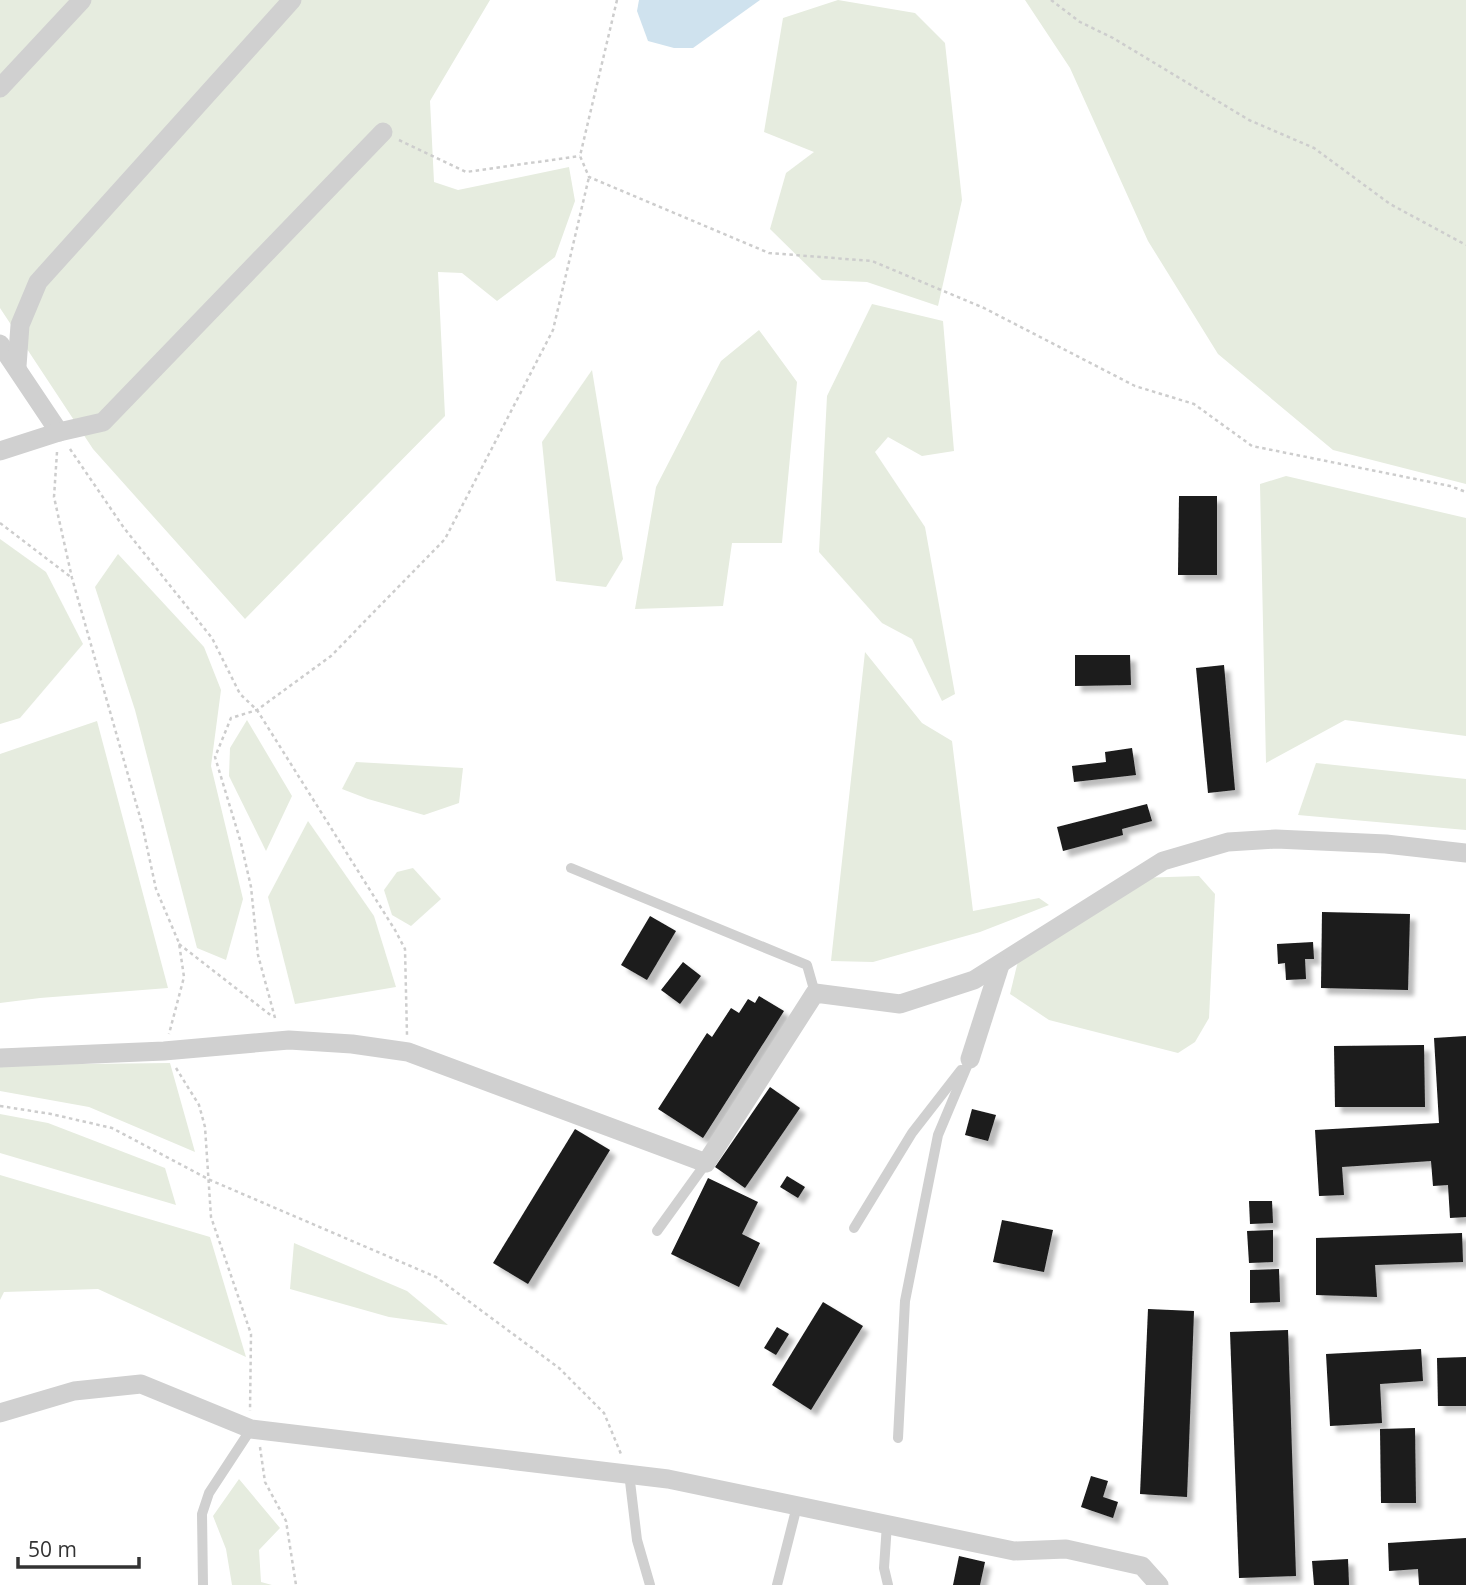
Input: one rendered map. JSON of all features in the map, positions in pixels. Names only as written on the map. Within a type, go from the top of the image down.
[{"type":"street","points":[[0,88],[82,0]]},
{"type":"street","points":[[17,366],[20,325],[38,282],[292,0]]},
{"type":"street","points":[[0,451],[59,432],[103,422],[383,132]]},
{"type":"street","points":[[0,344],[59,432]]},
{"type":"street","points":[[0,1058],[164,1051],[289,1040],[352,1044],[408,1052],[706,1163],[815,992],[900,1004],[974,980],[1163,861],[1228,842],[1276,839],[1386,844],[1466,853]]},
{"type":"street","points":[[970,1059],[1000,965]]},
{"type":"street","points":[[0,1413],[74,1391],[141,1384],[251,1429],[668,1479],[1014,1551],[1079,1551],[1142,1566],[1159,1585]]},
{"type":"lane","points":[[571,868],[807,965],[815,992]]},
{"type":"lane","points":[[854,1228],[912,1133],[970,1059]]},
{"type":"lane","points":[[898,1438],[907,1289],[938,1135],[970,1059]]},
{"type":"lane","points":[[657,1231],[706,1163]]},
{"type":"lane","points":[[204,1585],[202,1514],[209,1493],[251,1429]]},
{"type":"lane","points":[[629,1474],[638,1540],[650,1585]]},
{"type":"lane","points":[[777,1585],[797,1506]]},
{"type":"lane","points":[[887,1524],[884,1568],[888,1585]]},
{"type":"path","points":[[178,943],[275,1018],[258,955],[250,887],[241,843],[215,757],[231,718],[257,710],[331,656],[445,539],[553,330],[589,177],[580,156],[617,0]]},
{"type":"path","points":[[1051,0],[1080,22],[1113,38],[1249,120],[1314,148],[1390,204],[1466,245]]},
{"type":"path","points":[[383,132],[466,173],[580,156]]},
{"type":"path","points":[[589,177],[769,253],[872,261],[984,308],[1135,386],[1194,404],[1252,446],[1450,486],[1466,492]]},
{"type":"path","points":[[59,432],[54,497],[72,578],[142,824],[156,889],[178,943],[184,977],[164,1051],[199,1105],[205,1127],[211,1217],[251,1334],[251,1429],[260,1443],[265,1482],[285,1521],[296,1585]]},
{"type":"path","points":[[59,432],[124,528],[212,638],[240,694],[257,710],[395,930],[405,949],[408,1052]]},
{"type":"path","points":[[0,523],[72,578]]},
{"type":"path","points":[[0,1106],[112,1128],[210,1180],[436,1277],[559,1368],[604,1413],[629,1474]]},
{"type":"shaded area","points":[[0,0],[490,0],[430,101],[434,182],[458,190],[569,167],[575,201],[555,257],[497,301],[462,273],[438,272],[445,416],[245,619],[93,449],[0,308]]},
{"type":"shaded area","points":[[838,0],[915,13],[945,43],[962,200],[938,306],[867,282],[822,280],[770,229],[786,173],[814,152],[764,132],[783,18]]},
{"type":"shaded area","points":[[1025,0],[1466,0],[1466,484],[1333,450],[1218,354],[1148,241],[1070,68]]},
{"type":"shaded area","points":[[872,304],[943,321],[954,451],[922,456],[888,437],[875,452],[925,527],[955,694],[942,701],[912,639],[882,623],[819,552],[827,396]]},
{"type":"shaded area","points":[[759,330],[797,382],[782,543],[732,543],[723,606],[635,609],[656,487],[721,361]]},
{"type":"shaded area","points":[[592,370],[623,559],[606,587],[556,581],[542,442]]},
{"type":"shaded area","points":[[1286,476],[1466,518],[1466,736],[1345,720],[1266,763],[1260,484]]},
{"type":"shaded area","points":[[0,539],[46,572],[83,644],[20,718],[0,724]]},
{"type":"shaded area","points":[[118,554],[204,647],[221,690],[211,766],[243,899],[226,960],[197,948],[135,710],[95,587]]},
{"type":"shaded area","points":[[865,652],[922,723],[952,741],[973,911],[1039,898],[1049,905],[980,932],[873,962],[831,961]]},
{"type":"shaded area","points":[[247,720],[292,796],[266,851],[229,776],[230,748]]},
{"type":"shaded area","points":[[97,721],[168,988],[0,1003],[0,754]]},
{"type":"shaded area","points":[[356,762],[463,768],[459,803],[424,815],[342,789]]},
{"type":"shaded area","points":[[1316,763],[1466,779],[1466,830],[1298,815]]},
{"type":"shaded area","points":[[308,821],[374,916],[396,987],[295,1004],[268,897]]},
{"type":"shaded area","points":[[413,868],[441,899],[411,926],[392,915],[384,890],[397,872]]},
{"type":"shaded area","points":[[1199,876],[1215,894],[1209,1018],[1195,1042],[1178,1053],[1049,1020],[1010,994],[1019,957],[1138,878]]},
{"type":"shaded area","points":[[170,1063],[195,1152],[89,1107],[0,1091],[0,1065]]},
{"type":"shaded area","points":[[0,1114],[48,1123],[165,1168],[176,1205],[0,1153]]},
{"type":"shaded area","points":[[0,1175],[210,1237],[246,1357],[98,1289],[4,1292],[0,1300]]},
{"type":"shaded area","points":[[294,1243],[407,1291],[448,1325],[389,1317],[290,1289]]},
{"type":"shaded area","points":[[239,1479],[280,1528],[259,1550],[261,1582],[272,1585],[232,1585],[226,1549],[213,1516]]},
{"type":"water","points":[[639,0],[760,0],[693,48],[674,48],[648,41],[637,11]]},
{"type":"building","points":[[1179,496],[1217,496],[1217,575],[1178,575]]},
{"type":"building","points":[[1075,655],[1130,655],[1131,685],[1075,686]]},
{"type":"building","points":[[1224,665],[1235,790],[1208,793],[1196,668]]},
{"type":"building","points":[[1132,748],[1136,775],[1074,782],[1072,766],[1106,762],[1105,752]]},
{"type":"building","points":[[1147,804],[1152,821],[1122,829],[1123,835],[1063,851],[1057,827]]},
{"type":"building","points":[[1322,912],[1410,914],[1408,990],[1321,988]]},
{"type":"building","points":[[650,916],[676,931],[647,980],[621,965]]},
{"type":"building","points":[[1313,942],[1314,959],[1305,959],[1306,979],[1286,980],[1285,963],[1278,964],[1277,944]]},
{"type":"building","points":[[683,962],[701,976],[680,1004],[661,990]]},
{"type":"building","points":[[759,996],[784,1011],[703,1138],[658,1109],[707,1033],[712,1037],[731,1008],[739,1013],[748,999],[755,1003]]},
{"type":"building","points":[[1466,1036],[1466,1217],[1450,1218],[1448,1185],[1433,1186],[1431,1161],[1342,1167],[1344,1195],[1319,1196],[1315,1130],[1439,1123],[1434,1038]]},
{"type":"building","points":[[1424,1045],[1425,1107],[1335,1107],[1334,1046]]},
{"type":"building","points":[[770,1087],[800,1108],[745,1188],[715,1167]]},
{"type":"building","points":[[972,1109],[996,1115],[988,1141],[965,1135]]},
{"type":"building","points":[[575,1129],[610,1150],[528,1284],[493,1263]]},
{"type":"building","points":[[787,1176],[805,1187],[798,1198],[780,1187]]},
{"type":"building","points":[[708,1178],[758,1202],[742,1234],[760,1243],[739,1287],[671,1254]]},
{"type":"building","points":[[1249,1201],[1272,1201],[1273,1223],[1250,1224]]},
{"type":"building","points":[[1002,1220],[1053,1230],[1044,1272],[993,1262]]},
{"type":"building","points":[[1273,1230],[1273,1262],[1249,1263],[1247,1231]]},
{"type":"building","points":[[1462,1233],[1463,1262],[1375,1265],[1377,1297],[1316,1295],[1316,1238]]},
{"type":"building","points":[[1279,1269],[1280,1302],[1250,1303],[1250,1270]]},
{"type":"building","points":[[823,1302],[863,1326],[811,1410],[772,1385]]},
{"type":"building","points":[[1148,1309],[1194,1311],[1187,1497],[1140,1494]]},
{"type":"building","points":[[777,1327],[789,1334],[776,1355],[764,1348]]},
{"type":"building","points":[[1288,1330],[1296,1576],[1239,1578],[1230,1332]]},
{"type":"building","points":[[1421,1349],[1423,1381],[1380,1384],[1382,1423],[1330,1426],[1326,1354]]},
{"type":"building","points":[[1466,1357],[1466,1406],[1438,1406],[1437,1358]]},
{"type":"building","points":[[1415,1428],[1416,1503],[1381,1503],[1380,1429]]},
{"type":"building","points":[[1091,1476],[1108,1481],[1103,1497],[1118,1502],[1113,1518],[1081,1507]]},
{"type":"building","points":[[1466,1538],[1466,1585],[1419,1585],[1418,1569],[1389,1571],[1388,1543]]},
{"type":"building","points":[[959,1556],[985,1562],[980,1585],[953,1585]]},
{"type":"building","points":[[1348,1559],[1349,1585],[1314,1585],[1312,1561]]}]
